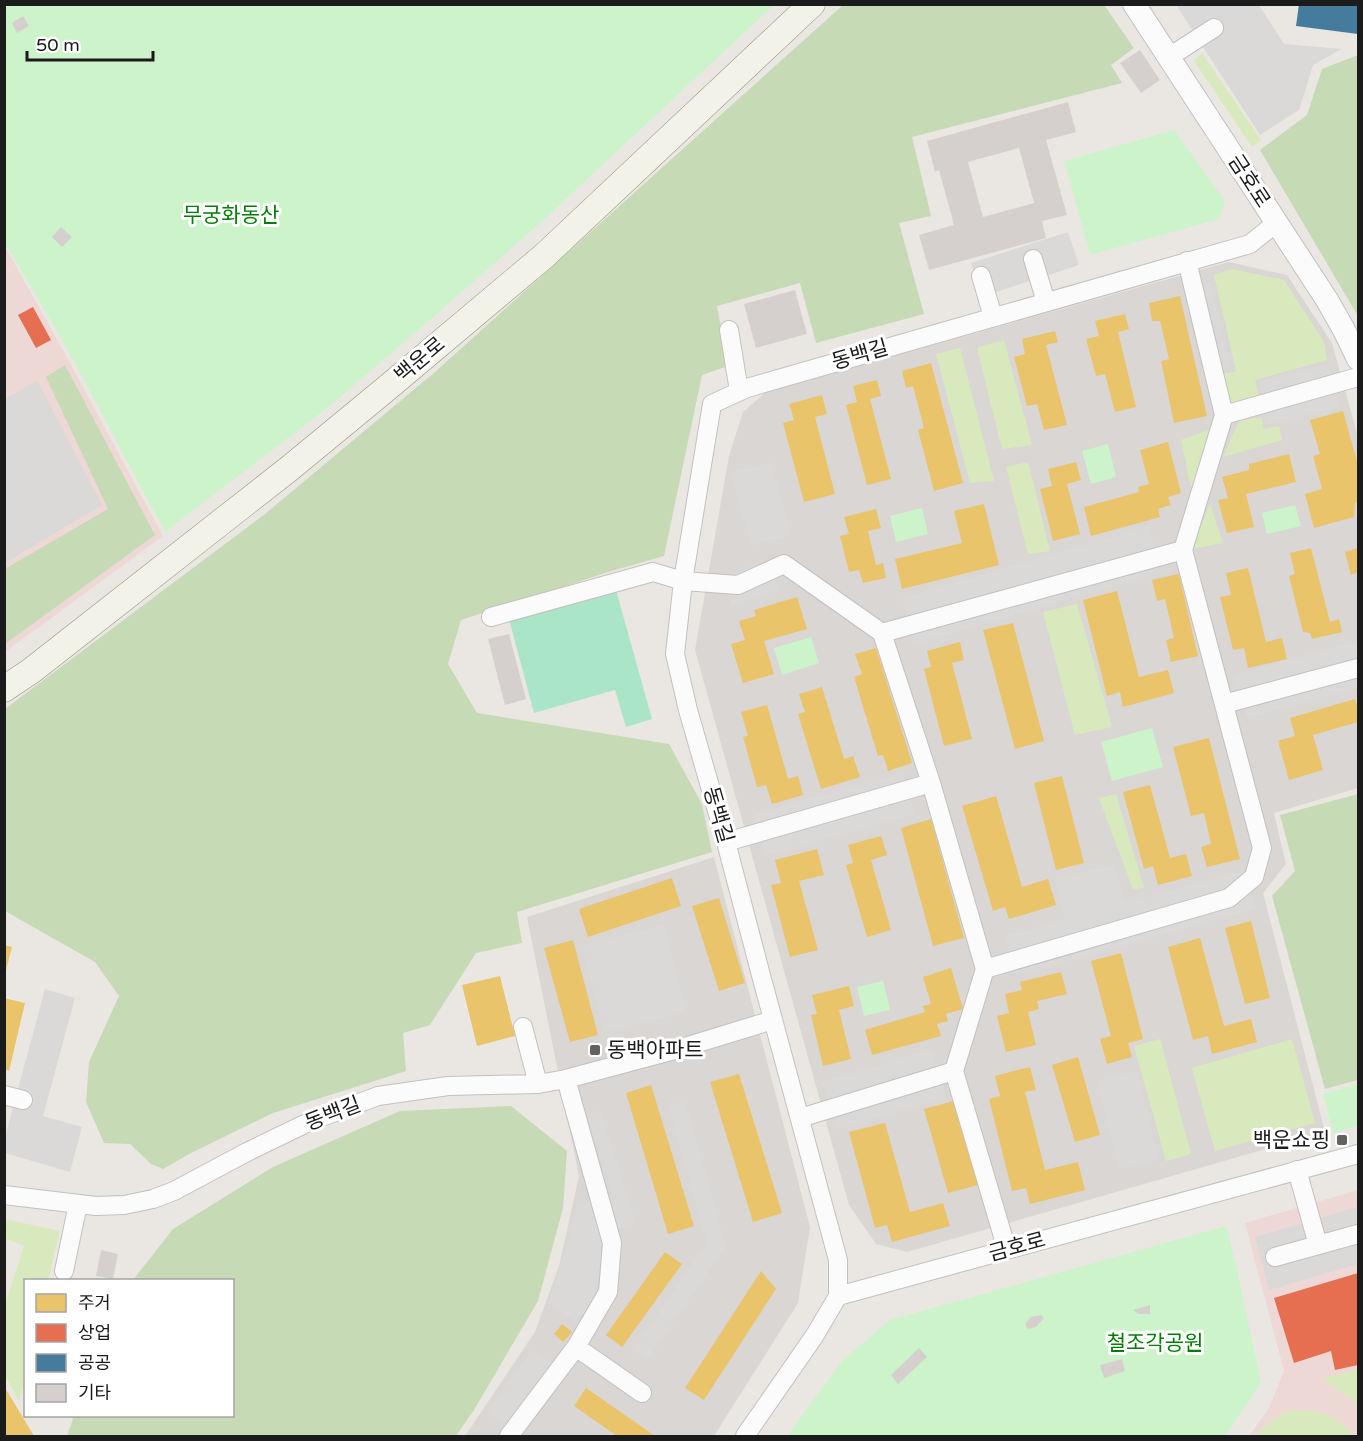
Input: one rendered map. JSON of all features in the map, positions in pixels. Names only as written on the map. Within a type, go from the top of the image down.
[{"type":"main road","name":"백운로","points":[[4,689],[31,671],[290,468],[535,263],[812,4]]},
{"type":"street","name":"금호로","points":[[1134,4],[1327,300],[1359,360]]},
{"type":"street","points":[[1169,57],[1214,28]]},
{"type":"street","name":"동백길","points":[[4,1195],[96,1206],[124,1205],[174,1191],[311,1120],[378,1096],[448,1086],[538,1084],[566,1079],[678,1049],[773,1020],[688,710],[675,654],[712,404],[740,391],[1250,244],[1276,223]]},
{"type":"street","points":[[1033,259],[1046,302]]},
{"type":"street","points":[[986,969],[1229,897],[1254,877],[1262,848],[1183,550],[1224,415],[1187,261]]},
{"type":"street","points":[[981,276],[993,317]]},
{"type":"street","points":[[729,330],[740,391]]},
{"type":"street","points":[[1224,415],[1359,377]]},
{"type":"street","points":[[882,633],[1183,550]]},
{"type":"street","points":[[491,616],[652,572],[684,581],[738,585],[784,564],[882,633],[931,783],[986,969],[954,1071],[1007,1250]]},
{"type":"street","points":[[1224,704],[1359,668]]},
{"type":"street","points":[[726,842],[931,783]]},
{"type":"street","points":[[745,1437],[815,1335],[838,1296],[838,1260],[773,1020]]},
{"type":"street","points":[[523,1027],[538,1084]]},
{"type":"street","points":[[800,1118],[954,1071]]},
{"type":"street","points":[[509,1437],[576,1347],[608,1292],[612,1243],[566,1079]]},
{"type":"street","points":[[4,1095],[23,1100]]},
{"type":"street","name":"금호로","points":[[838,1296],[1359,1154]]},
{"type":"street","points":[[1297,1170],[1318,1245]]},
{"type":"street","points":[[64,1271],[78,1204]]},
{"type":"street","points":[[1275,1257],[1359,1234]]},
{"type":"street","points":[[576,1347],[642,1393]]},
{"type":"shaded area","points":[[1176,5],[1259,5],[1284,44],[1342,49],[1313,65],[1299,110],[1260,135]]},
{"type":"shaded area","points":[[1068,232],[1079,265],[981,297],[971,263]]},
{"type":"shaded area","points":[[7,250],[163,536],[5,652],[4,251]]},
{"type":"shaded area","points":[[1229,262],[1287,275],[1332,343],[1358,437],[1358,788],[1274,813],[1286,864],[1263,893],[1325,1132],[907,1252],[876,1244],[849,1205],[695,650],[729,456],[743,412],[766,392]]},
{"type":"shaded area","points":[[1210,282],[1231,369],[1207,375],[1186,288]]},
{"type":"shaded area","points":[[1329,364],[1340,407],[1269,425],[1259,381]]},
{"type":"shaded area","points":[[37,380],[102,505],[5,563],[5,399]]},
{"type":"shaded area","points":[[771,462],[791,535],[751,546],[731,472]]},
{"type":"shaded area","points":[[1149,526],[1162,573],[915,644],[902,598]]},
{"type":"shaded area","points":[[770,561],[779,591],[731,605],[722,575]]},
{"type":"shaded area","points":[[1358,641],[1358,688],[1246,718],[1234,675]]},
{"type":"shaded area","points":[[903,773],[915,814],[765,856],[754,814]]},
{"type":"shaded area","name":"동백아파트","points":[[714,857],[810,1227],[798,1303],[714,1436],[465,1436],[535,1332],[559,1266],[579,1176],[527,917]]},
{"type":"shaded area","points":[[1114,864],[1125,903],[1245,870],[1256,909],[1016,975],[1005,936],[1065,919],[1055,880]]},
{"type":"shaded area","points":[[664,925],[686,1012],[604,1033],[582,946]]},
{"type":"shaded area","points":[[45,989],[75,998],[43,1116],[82,1127],[70,1172],[5,1153],[5,1137]]},
{"type":"shaded area","points":[[932,1049],[946,1097],[837,1130],[822,1082]]},
{"type":"shaded area","points":[[1137,1071],[1159,1159],[1119,1169],[1097,1081]]},
{"type":"shaded area","points":[[685,1101],[726,1246],[647,1360],[633,1350],[707,1243],[668,1105]]},
{"type":"shaded area","points":[[600,1110],[636,1223],[603,1234],[601,1290],[575,1322],[549,1302],[578,1207],[612,1195],[586,1114]]},
{"type":"shaded area","points":[[1358,1190],[1358,1436],[1249,1436],[1269,1408],[1284,1371],[1245,1223]]},
{"type":"shaded area","points":[[1358,1207],[1358,1264],[1269,1290],[1255,1237]]},
{"type":"shaded area","points":[[532,1349],[551,1363],[506,1426],[487,1412]]},
{"type":"green space","name":"무궁화동산","points":[[5,5],[774,5],[539,224],[431,319],[331,405],[165,532],[65,345],[8,248],[5,249]]},
{"type":"green space","points":[[843,5],[1104,5],[1134,48],[1111,65],[1122,83],[912,137],[931,216],[899,223],[924,314],[816,343],[800,283],[717,306],[728,366],[702,375],[664,556],[461,620],[448,664],[477,713],[669,744],[702,804],[712,852],[517,912],[522,943],[476,953],[430,1025],[403,1033],[406,1071],[273,1113],[163,1169],[151,1164],[130,1144],[104,1143],[86,1102],[89,1062],[119,996],[95,962],[5,911],[5,709],[265,514],[435,372]]},
{"type":"green space","points":[[1202,53],[1261,140],[1252,147],[1194,61]]},
{"type":"green space","points":[[1358,55],[1358,316],[1260,150],[1307,115],[1322,69]]},
{"type":"green space","points":[[1174,130],[1225,201],[1219,219],[1090,255],[1064,161]]},
{"type":"green space","points":[[1232,269],[1284,280],[1324,342],[1327,360],[1255,380],[1259,397],[1226,406],[1218,375],[1236,371],[1214,275]]},
{"type":"green space","points":[[1004,340],[1032,445],[1002,449],[977,348]]},
{"type":"green space","points":[[960,348],[994,481],[970,483],[936,354]]},
{"type":"green space","points":[[65,365],[155,535],[5,644],[5,569],[108,509],[46,377]]},
{"type":"green space","points":[[1261,417],[1264,429],[1279,426],[1282,440],[1223,457],[1239,421]]},
{"type":"green space","points":[[1213,428],[1191,488],[1181,440]]},
{"type":"green space","points":[[1108,444],[1116,477],[1091,484],[1082,451]]},
{"type":"green space","points":[[1028,462],[1050,551],[1028,554],[1006,467]]},
{"type":"green space","points":[[1210,504],[1223,543],[1192,549]]},
{"type":"green space","points":[[1295,505],[1301,526],[1267,534],[1262,513]]},
{"type":"green space","points":[[922,508],[928,534],[896,542],[890,516]]},
{"type":"green space","points":[[616,590],[652,719],[626,727],[615,690],[534,713],[509,619]]},
{"type":"green space","points":[[1077,604],[1112,727],[1075,735],[1043,612]]},
{"type":"green space","points":[[811,637],[819,663],[782,675],[774,648]]},
{"type":"green space","points":[[1152,728],[1163,767],[1112,781],[1101,742]]},
{"type":"green space","points":[[1116,794],[1144,888],[1133,889],[1099,798]]},
{"type":"green space","points":[[1358,794],[1358,1080],[1325,1089],[1272,896],[1295,871],[1280,815]]},
{"type":"green space","points":[[883,981],[890,1010],[864,1016],[857,987]]},
{"type":"green space","points":[[1160,1039],[1191,1154],[1166,1161],[1134,1046]]},
{"type":"green space","points":[[1292,1039],[1315,1123],[1215,1151],[1192,1068]]},
{"type":"green space","points":[[1358,1084],[1358,1126],[1333,1133],[1323,1094]]},
{"type":"green space","points":[[511,1106],[567,1151],[563,1208],[538,1301],[474,1410],[456,1436],[67,1436],[72,1417],[234,1417],[234,1279],[134,1279],[173,1229],[273,1167],[400,1111]]},
{"type":"green space","points":[[5,1219],[60,1231],[48,1279],[24,1279],[24,1382],[19,1401],[5,1376],[4,1307],[24,1246],[5,1239]]},
{"type":"green space","name":"철조각공원","points":[[1226,1226],[1261,1383],[1225,1436],[789,1436],[843,1360],[890,1320]]},
{"type":"green space","points":[[1358,1369],[1358,1404],[1322,1379]]},
{"type":"green space","points":[[1290,1410],[1310,1411],[1329,1416],[1342,1423],[1353,1436],[1254,1436],[1270,1422]]},
{"type":"building: 주거","points":[[1180,296],[1207,416],[1174,423],[1161,361],[1169,359],[1160,321],[1152,321],[1149,303]]},
{"type":"building: 주거","points":[[1125,314],[1129,329],[1118,332],[1136,407],[1115,412],[1105,374],[1096,376],[1086,339],[1099,336],[1095,321]]},
{"type":"building: 주거","points":[[1055,331],[1058,342],[1046,345],[1067,425],[1044,430],[1037,404],[1027,406],[1014,357],[1025,354],[1022,339]]},
{"type":"building: 주거","points":[[931,363],[963,483],[934,491],[918,430],[924,428],[913,386],[906,388],[902,371]]},
{"type":"building: 주거","points":[[877,380],[881,396],[870,399],[891,479],[867,485],[846,405],[857,402],[853,386]]},
{"type":"building: 주거","points":[[822,395],[827,414],[815,417],[835,494],[804,502],[783,423],[794,420],[789,404]]},
{"type":"building: 주거","points":[[1343,411],[1358,465],[1358,502],[1355,503],[1354,517],[1314,528],[1305,494],[1322,489],[1313,456],[1320,454],[1310,420]]},
{"type":"building: 주거","points":[[1168,442],[1181,493],[1168,497],[1171,505],[1158,509],[1160,517],[1091,536],[1084,507],[1139,492],[1138,487],[1149,484],[1140,450]]},
{"type":"building: 주거","points":[[1289,454],[1296,482],[1246,494],[1254,527],[1227,533],[1218,500],[1228,498],[1222,477],[1249,470],[1249,464]]},
{"type":"building: 주거","points":[[1076,462],[1081,480],[1067,484],[1080,534],[1053,541],[1040,489],[1052,486],[1048,469]]},
{"type":"building: 주거","points":[[984,504],[999,565],[902,589],[895,559],[962,543],[954,511]]},
{"type":"building: 주거","points":[[876,509],[881,528],[868,531],[876,565],[883,563],[886,578],[863,583],[859,570],[849,572],[840,536],[849,534],[844,517]]},
{"type":"building: 주거","points":[[1311,548],[1330,622],[1339,619],[1342,632],[1312,639],[1310,633],[1303,632],[1289,576],[1295,574],[1290,553]]},
{"type":"building: 주거","points":[[1358,548],[1358,572],[1351,575],[1345,552]]},
{"type":"building: 주거","points":[[1248,568],[1266,642],[1282,638],[1287,659],[1248,668],[1244,648],[1233,650],[1220,597],[1231,595],[1226,573]]},
{"type":"building: 주거","points":[[1179,574],[1198,656],[1171,662],[1166,640],[1174,638],[1165,599],[1157,601],[1152,580]]},
{"type":"building: 주거","points":[[1117,591],[1139,677],[1168,670],[1174,693],[1123,707],[1120,692],[1107,696],[1083,600]]},
{"type":"building: 주거","points":[[797,597],[807,629],[764,641],[774,674],[743,683],[731,644],[745,640],[739,621],[756,616],[754,610]]},
{"type":"building: 주거","points":[[1013,623],[1044,741],[1015,749],[983,630]]},
{"type":"building: 주거","points":[[960,642],[964,660],[952,663],[972,739],[944,746],[924,669],[931,667],[927,651]]},
{"type":"building: 주거","points":[[876,648],[912,763],[888,771],[883,755],[878,756],[854,677],[862,674],[855,654]]},
{"type":"building: 주거","points":[[822,687],[844,759],[853,756],[860,777],[821,789],[798,714],[805,712],[799,694]]},
{"type":"building: 주거","points":[[1355,699],[1358,722],[1313,735],[1323,770],[1289,780],[1278,741],[1295,736],[1290,718]]},
{"type":"building: 주거","points":[[767,705],[788,779],[798,776],[803,795],[772,804],[766,785],[757,787],[743,737],[748,736],[741,712]]},
{"type":"building: 주거","points":[[1209,738],[1240,859],[1207,867],[1201,847],[1211,844],[1204,813],[1191,816],[1173,747]]},
{"type":"building: 주거","points":[[1062,776],[1084,863],[1056,870],[1034,783]]},
{"type":"building: 주거","points":[[1150,785],[1170,858],[1186,854],[1192,876],[1158,885],[1153,866],[1144,869],[1123,792]]},
{"type":"building: 주거","points":[[996,796],[1022,887],[1048,879],[1056,905],[1009,919],[1005,907],[993,911],[962,806]]},
{"type":"building: 주거","points":[[931,819],[964,938],[933,946],[901,828]]},
{"type":"building: 주거","points":[[881,836],[887,855],[871,860],[891,930],[867,937],[846,865],[853,863],[848,845]]},
{"type":"building: 주거","points":[[817,849],[824,875],[799,881],[818,950],[790,957],[771,885],[781,883],[775,860]]},
{"type":"building: 주거","points":[[672,878],[681,906],[588,937],[579,909]]},
{"type":"building: 주거","points":[[719,898],[745,983],[719,991],[692,906]]},
{"type":"building: 주거","points":[[1251,921],[1270,998],[1245,1004],[1225,928]]},
{"type":"building: 주거","points":[[1200,938],[1224,1026],[1251,1019],[1257,1042],[1212,1054],[1208,1036],[1193,1040],[1168,947]]},
{"type":"building: 주거","points":[[573,940],[598,1035],[570,1042],[544,948]]},
{"type":"building: 주거","points":[[4,945],[12,947],[5,974],[4,974]]},
{"type":"building: 주거","points":[[1121,953],[1143,1039],[1128,1043],[1132,1057],[1107,1064],[1100,1039],[1111,1036],[1091,961]]},
{"type":"building: 주거","points":[[951,968],[963,1009],[946,1014],[948,1021],[937,1024],[941,1036],[872,1055],[865,1030],[925,1012],[923,1006],[931,1004],[923,977]]},
{"type":"building: 주거","points":[[1061,972],[1067,994],[1037,1001],[1039,1009],[1028,1012],[1036,1045],[1006,1052],[997,1016],[1009,1013],[1005,994],[1022,990],[1020,982]]},
{"type":"building: 주거","points":[[500,976],[515,1036],[477,1046],[462,985]]},
{"type":"building: 주거","points":[[849,986],[854,1006],[839,1010],[851,1059],[823,1066],[811,1015],[817,1014],[812,995]]},
{"type":"building: 주거","points":[[4,998],[25,1003],[9,1071],[4,1069]]},
{"type":"building: 주거","points":[[1078,1057],[1100,1135],[1075,1142],[1052,1065]]},
{"type":"building: 주거","points":[[1030,1067],[1036,1090],[1025,1092],[1045,1170],[1078,1162],[1085,1190],[1030,1204],[1026,1188],[1012,1191],[989,1099],[1000,1096],[995,1076]]},
{"type":"building: 주거","points":[[739,1074],[782,1213],[753,1222],[710,1082]]},
{"type":"building: 주거","points":[[651,1085],[694,1226],[668,1234],[626,1093]]},
{"type":"building: 주거","points":[[954,1101],[978,1185],[948,1193],[924,1109]]},
{"type":"building: 주거","points":[[885,1123],[910,1212],[943,1203],[950,1226],[892,1242],[887,1225],[875,1228],[849,1132]]},
{"type":"building: 주거","points":[[665,1252],[682,1264],[622,1347],[606,1335]]},
{"type":"building: 주거","points":[[761,1271],[776,1289],[704,1400],[685,1388]]},
{"type":"building: 주거","points":[[562,1324],[572,1332],[563,1342],[554,1334]]},
{"type":"building: 주거","points":[[4,1386],[34,1436],[4,1436]]},
{"type":"building: 주거","points":[[586,1388],[655,1436],[617,1436],[574,1406]]},
{"type":"building: 상업","points":[[33,307],[51,340],[36,348],[18,315]]},
{"type":"building: 상업","points":[[1358,1273],[1358,1365],[1335,1370],[1331,1351],[1294,1363],[1274,1298]]},
{"type":"building: 공공","points":[[1299,4],[1358,4],[1358,34],[1296,26]]},
{"type":"building: 기타","points":[[23,16],[29,26],[17,33],[12,23]]},
{"type":"building: 기타","points":[[1140,50],[1160,80],[1141,93],[1120,63]]},
{"type":"building: 기타","points":[[1068,102],[1076,132],[1046,140],[1067,215],[1042,221],[1046,238],[929,270],[919,235],[954,225],[939,170],[935,172],[927,141]],"holes":[[[1019,148],[1034,203],[983,217],[968,162]]]},
{"type":"building: 기타","points":[[61,227],[72,237],[62,247],[52,237]]},
{"type":"building: 기타","points":[[795,290],[807,334],[756,348],[744,304]]},
{"type":"building: 기타","points":[[509,634],[526,699],[505,705],[488,639]]},
{"type":"building: 기타","points":[[101,1250],[118,1254],[113,1279],[96,1276]]},
{"type":"building: 기타","points":[[1150,1305],[1150,1314],[1139,1314],[1133,1310]]},
{"type":"building: 기타","points":[[1041,1315],[1044,1318],[1036,1327],[1028,1329],[1025,1324],[1031,1317]]},
{"type":"building: 기타","points":[[919,1348],[927,1357],[898,1384],[891,1375]]},
{"type":"building: 기타","points":[[1122,1359],[1125,1371],[1104,1378],[1100,1365]]},
{"type":"place","name":"동백아파트","points":[[595,1050]]},
{"type":"place","name":"백운쇼핑","points":[[1342,1140]]}]
